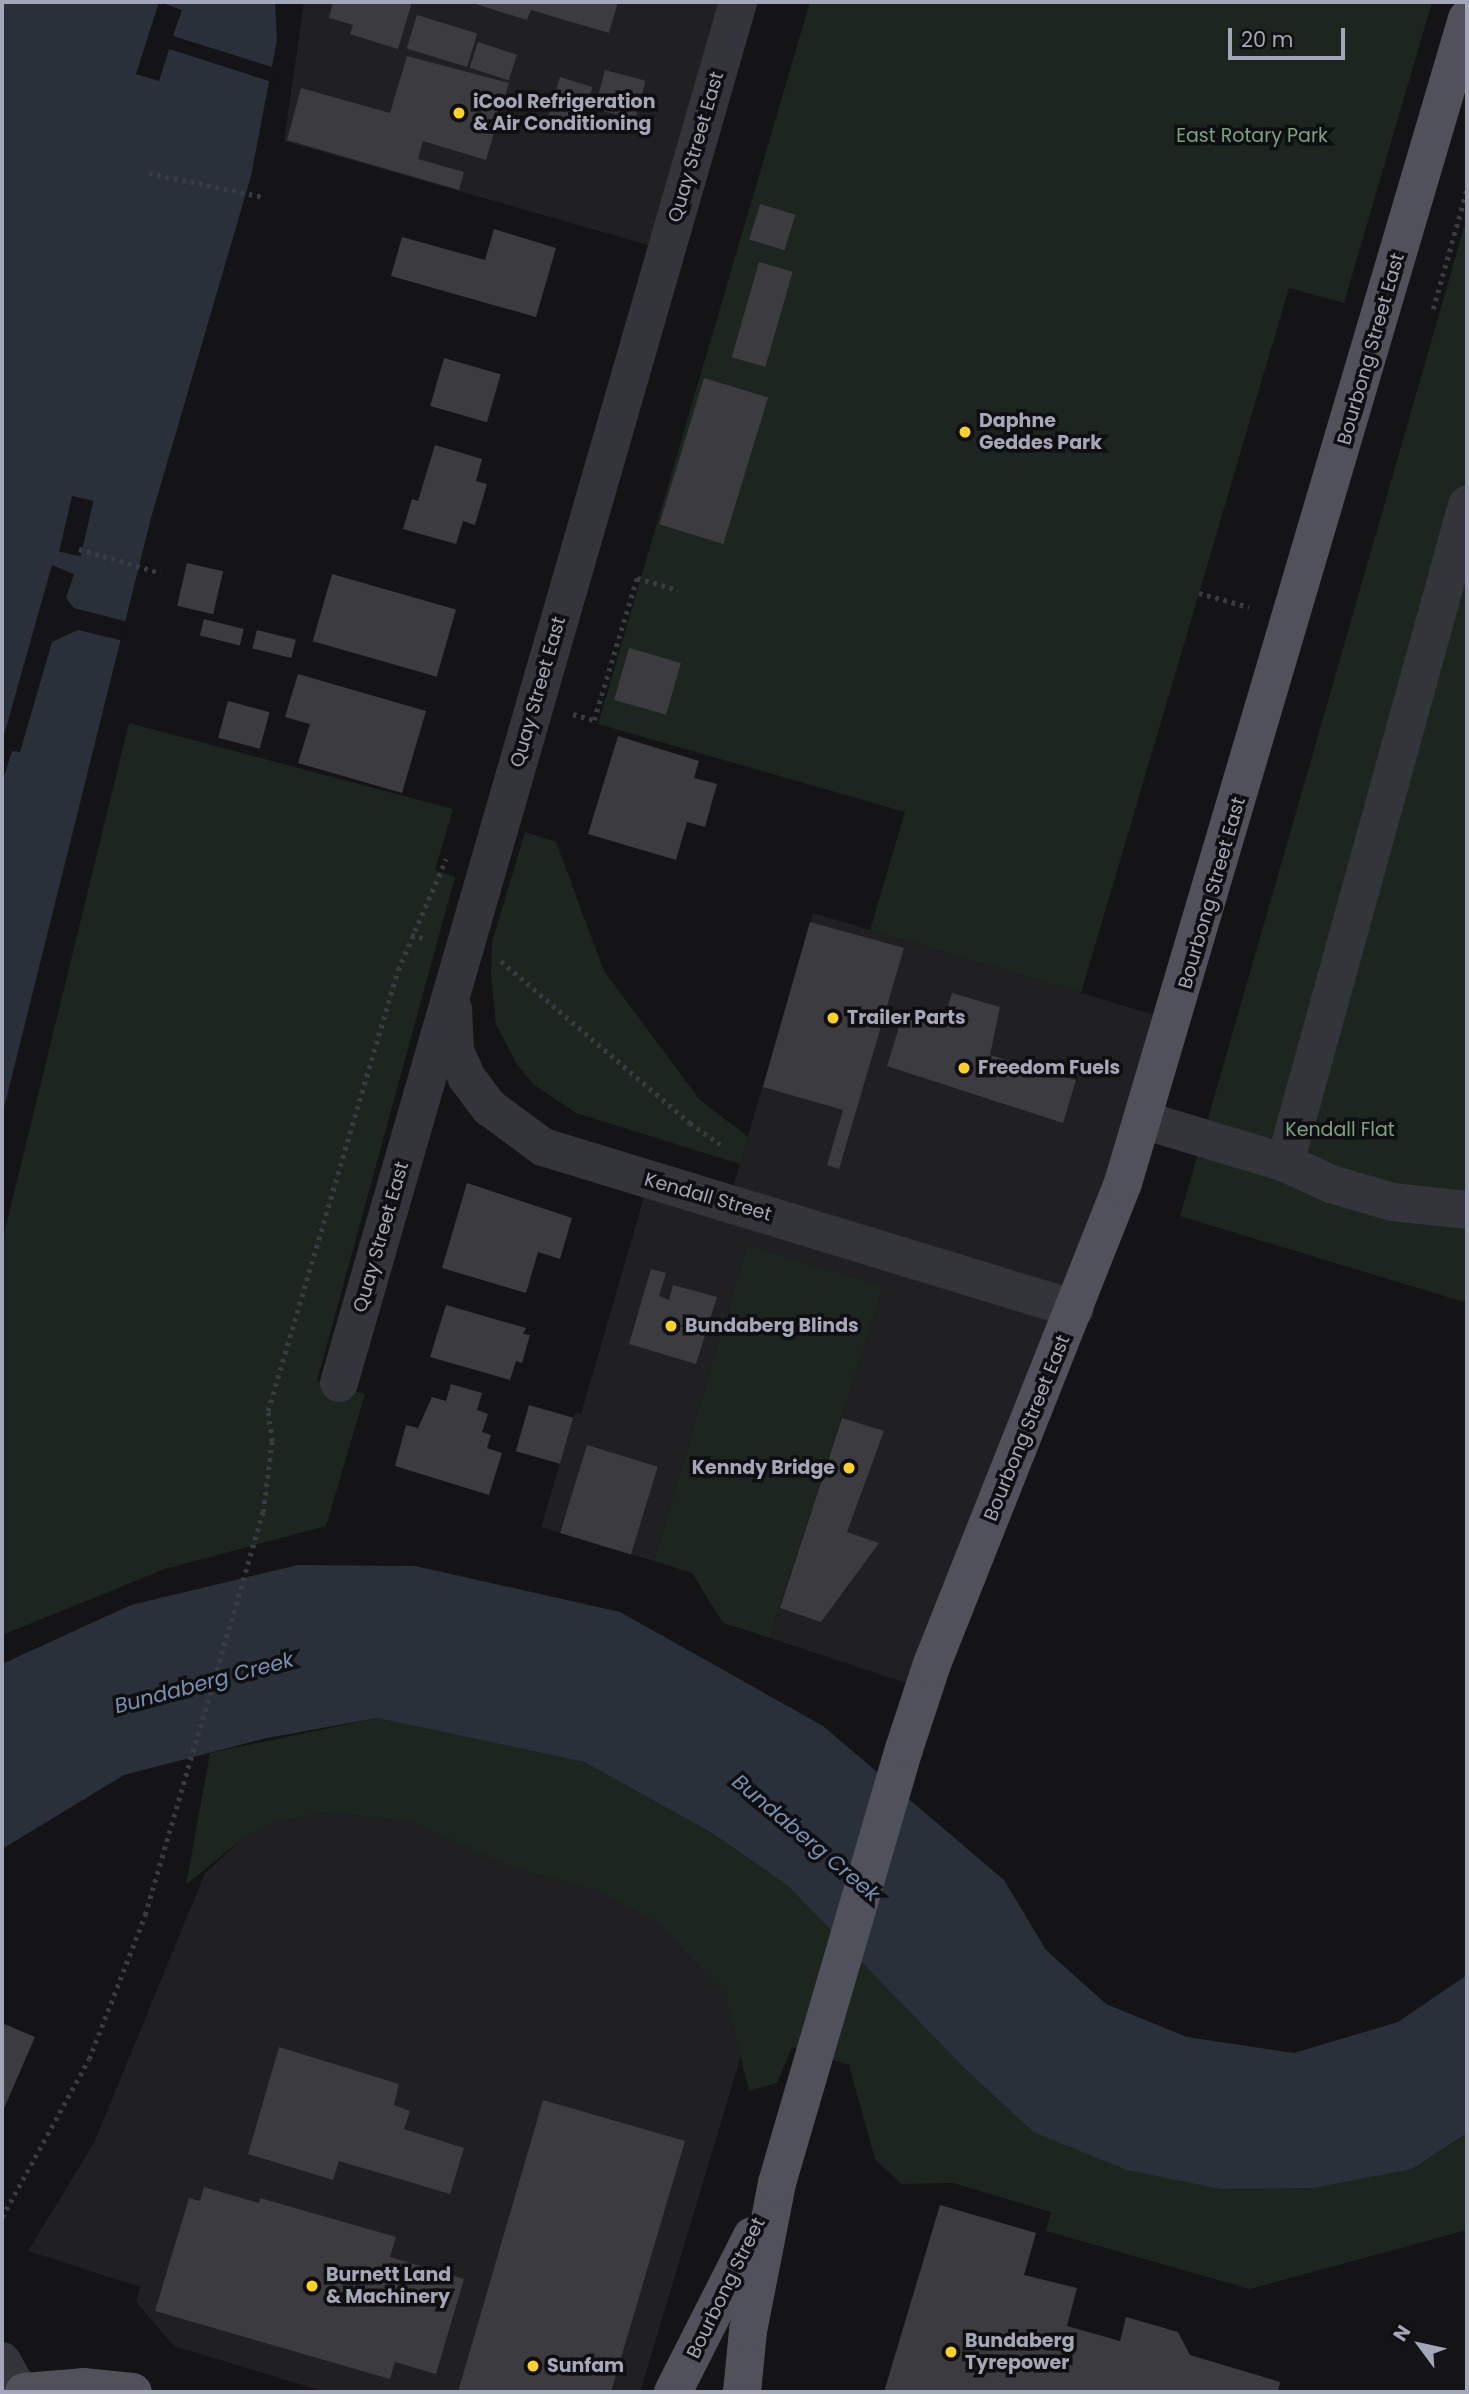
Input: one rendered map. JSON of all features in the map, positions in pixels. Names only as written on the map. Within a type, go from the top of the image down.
[{"type":"main road","name":"Bourbong Street East","points":[[815,2053],[904,1749],[971,1563],[1075,1309],[1143,1120],[1458,92],[1467,19]]},
{"type":"main road","name":"Bourbong Street","points":[[742,2392],[746,2344],[776,2183],[815,2053]]},
{"type":"main road","name":"Bourbong Street","points":[[673,2392],[720,2305],[776,2183]]},
{"type":"main road","points":[[21,2392],[83,2387],[133,2392]]},
{"type":"street","name":"Quay Street East","points":[[339,1383],[474,964],[738,2]]},
{"type":"street","points":[[1285,1163],[1467,505]]},
{"type":"street","name":"Kendall Street","points":[[474,964],[451,1020],[456,1051],[467,1078],[490,1108],[543,1147],[1075,1309]]},
{"type":"street","points":[[1143,1120],[1285,1163],[1331,1184],[1392,1202],[1467,1210]]},
{"type":"street","points":[[2,2361],[21,2392]]},
{"type":"path","points":[[149,173],[263,197]]},
{"type":"path","points":[[1433,309],[1467,189]]},
{"type":"path","points":[[79,549],[161,573]]},
{"type":"path","points":[[562,711],[594,720],[637,578],[678,590]]},
{"type":"path","points":[[1199,593],[1249,607]]},
{"type":"path","points":[[2,2217],[89,2059],[145,1915],[263,1512],[272,1441],[268,1411],[411,935]]},
{"type":"path","points":[[474,964],[720,1144]]},
{"type":"shaded area","points":[[304,2],[743,2],[669,251],[284,141]]},
{"type":"shaded area","points":[[813,913],[1178,1022],[927,1690],[770,1638],[884,1286],[747,1245],[654,1561],[541,1527],[575,1413],[581,1414],[649,1180],[730,1198]]},
{"type":"shaded area","points":[[329,1812],[413,1822],[505,1865],[597,1891],[657,1923],[726,1996],[741,2056],[640,2392],[326,2392],[174,2346],[136,2302],[140,2287],[28,2251],[94,2143],[205,1873],[243,1838],[281,1821]]},
{"type":"green space","name":"Daphne Geddes Park","points":[[810,2],[1432,2],[1344,303],[1289,288],[1081,993],[870,930],[905,812],[598,724]]},
{"type":"green space","name":"Kendall Flat","points":[[1467,217],[1467,1303],[1180,1216]]},
{"type":"green space","points":[[129,723],[453,809],[435,870],[455,877],[317,1381],[365,1394],[326,1526],[165,1569],[2,1635],[2,1242]]},
{"type":"green space","points":[[525,832],[556,842],[604,971],[700,1100],[748,1137],[740,1164],[576,1113],[534,1085],[516,1063],[496,1024],[491,976],[492,942]]},
{"type":"green space","points":[[747,1245],[884,1286],[770,1638],[723,1623],[692,1573],[654,1561]]},
{"type":"green space","points":[[377,1718],[584,1762],[712,1833],[788,1886],[965,2069],[1033,2132],[1412,2169],[1467,2133],[1467,2230],[1250,2289],[1046,2231],[1051,2212],[953,2183],[901,2184],[875,2159],[849,2065],[792,2047],[777,2083],[749,2091],[726,1996],[657,1923],[597,1891],[505,1865],[413,1822],[329,1812],[281,1821],[243,1838],[186,1885],[210,1753]]},
{"type":"water","points":[[2,2],[275,2],[277,40],[251,176],[151,518],[2,1116]]},
{"type":"water","name":"Bundaberg Creek","points":[[298,1565],[415,1566],[620,1612],[823,1726],[1004,1880],[1046,1950],[1106,2004],[1187,2037],[1294,2053],[1398,2022],[1467,1975],[1467,2133],[1412,2169],[1313,2188],[1221,2189],[1127,2170],[1033,2132],[965,2069],[788,1886],[712,1833],[584,1762],[377,1718],[267,1738],[124,1775],[2,1849],[2,1664],[131,1605]]},
{"type":"pier","points":[[159,2],[182,10],[173,36],[275,68],[272,82],[169,49],[159,81],[136,74]]},
{"type":"pier","points":[[72,496],[93,501],[81,556],[59,552]]},
{"type":"pier","points":[[52,565],[74,574],[66,598],[74,608],[128,622],[124,641],[78,630],[52,642],[20,752],[12,751],[2,783],[2,742]]},
{"type":"building","points":[[333,2],[412,2],[398,49],[350,34],[353,25],[329,18]]},
{"type":"building","points":[[469,2],[618,2],[609,33],[531,10],[527,20]]},
{"type":"building","points":[[417,15],[477,33],[467,67],[407,48]]},
{"type":"building","points":[[478,42],[517,55],[509,80],[470,68]]},
{"type":"building","points":[[407,56],[509,83],[486,160],[423,141],[418,159],[464,172],[459,190],[287,140],[301,88],[390,113]]},
{"type":"building","points":[[605,70],[646,81],[635,120],[595,109]]},
{"type":"building","points":[[560,77],[593,87],[581,126],[548,116]]},
{"type":"building","points":[[760,204],[795,215],[785,250],[749,239]]},
{"type":"building","points":[[494,229],[556,248],[536,317],[391,276],[402,237],[485,260]]},
{"type":"building","points":[[759,262],[793,272],[765,367],[732,357]]},
{"type":"building","points":[[444,358],[501,374],[487,422],[430,406]]},
{"type":"building","points":[[704,378],[768,398],[723,544],[659,524]]},
{"type":"building","points":[[435,445],[482,459],[476,481],[487,484],[475,525],[463,521],[456,544],[403,529],[412,499],[418,501]]},
{"type":"building","points":[[187,563],[223,571],[213,614],[177,606]]},
{"type":"building","points":[[332,574],[456,610],[437,677],[313,641]]},
{"type":"building","points":[[204,619],[244,629],[240,645],[200,635]]},
{"type":"building","points":[[257,630],[296,640],[291,658],[252,648]]},
{"type":"building","points":[[629,648],[681,663],[666,715],[614,700]]},
{"type":"building","points":[[298,674],[426,711],[402,793],[298,763],[310,724],[285,717]]},
{"type":"building","points":[[228,701],[270,712],[260,749],[218,738]]},
{"type":"building","points":[[618,736],[699,761],[694,778],[717,784],[705,827],[687,822],[676,860],[588,834]]},
{"type":"building","name":"Trailer Parts","points":[[810,922],[904,948],[839,1169],[827,1165],[843,1110],[763,1087]]},
{"type":"building","points":[[952,993],[1000,1007],[990,1055],[1076,1080],[1063,1123],[887,1066],[904,1011],[943,1023]]},
{"type":"building","points":[[467,1183],[572,1218],[560,1259],[538,1252],[526,1293],[442,1268]]},
{"type":"building","points":[[651,1269],[666,1273],[659,1296],[669,1300],[673,1285],[717,1297],[696,1364],[629,1344]]},
{"type":"building","points":[[446,1305],[526,1328],[523,1334],[530,1335],[522,1363],[516,1361],[510,1380],[430,1357]]},
{"type":"building","points":[[451,1384],[482,1393],[477,1410],[488,1414],[482,1432],[491,1435],[487,1448],[502,1453],[489,1495],[395,1466],[406,1425],[418,1428],[432,1397],[446,1401]]},
{"type":"building","points":[[529,1405],[573,1418],[560,1464],[516,1451]]},
{"type":"building","points":[[842,1418],[884,1431],[847,1532],[879,1543],[821,1622],[780,1608]]},
{"type":"building","points":[[587,1445],[658,1467],[631,1555],[560,1533]]},
{"type":"building","points":[[2,2023],[35,2037],[2,2113]]},
{"type":"building","points":[[279,2047],[399,2084],[394,2105],[410,2111],[404,2129],[464,2148],[450,2194],[339,2161],[333,2180],[248,2154]]},
{"type":"building","points":[[543,2100],[685,2141],[611,2392],[458,2392]]},
{"type":"building","name":"Burnett Land & Machinery","points":[[204,2187],[259,2203],[260,2198],[396,2237],[390,2257],[464,2279],[436,2374],[395,2362],[390,2379],[155,2311],[189,2198],[200,2201]]},
{"type":"building","points":[[940,2205],[1036,2233],[1024,2275],[1077,2288],[1067,2326],[1120,2341],[1126,2317],[1178,2332],[1190,2355],[1280,2382],[1278,2392],[884,2392]]},
{"type":"place","name":"iCool Refrigeration & Air Conditioning","points":[[459,113]]},
{"type":"place","name":"Daphne Geddes Park","points":[[965,432]]},
{"type":"place","name":"Trailer Parts","points":[[833,1018]]},
{"type":"place","name":"Freedom Fuels","points":[[964,1068]]},
{"type":"place","name":"Bundaberg Blinds","points":[[671,1326]]},
{"type":"place","name":"Kenndy Bridge","points":[[849,1468]]},
{"type":"place","name":"Burnett Land & Machinery","points":[[312,2286]]},
{"type":"place","name":"Bundaberg Tyrepower","points":[[951,2352]]},
{"type":"place","name":"Sunfam","points":[[533,2366]]},
{"type":"park label","name":"East Rotary Park","points":[[1252,136]]}]
